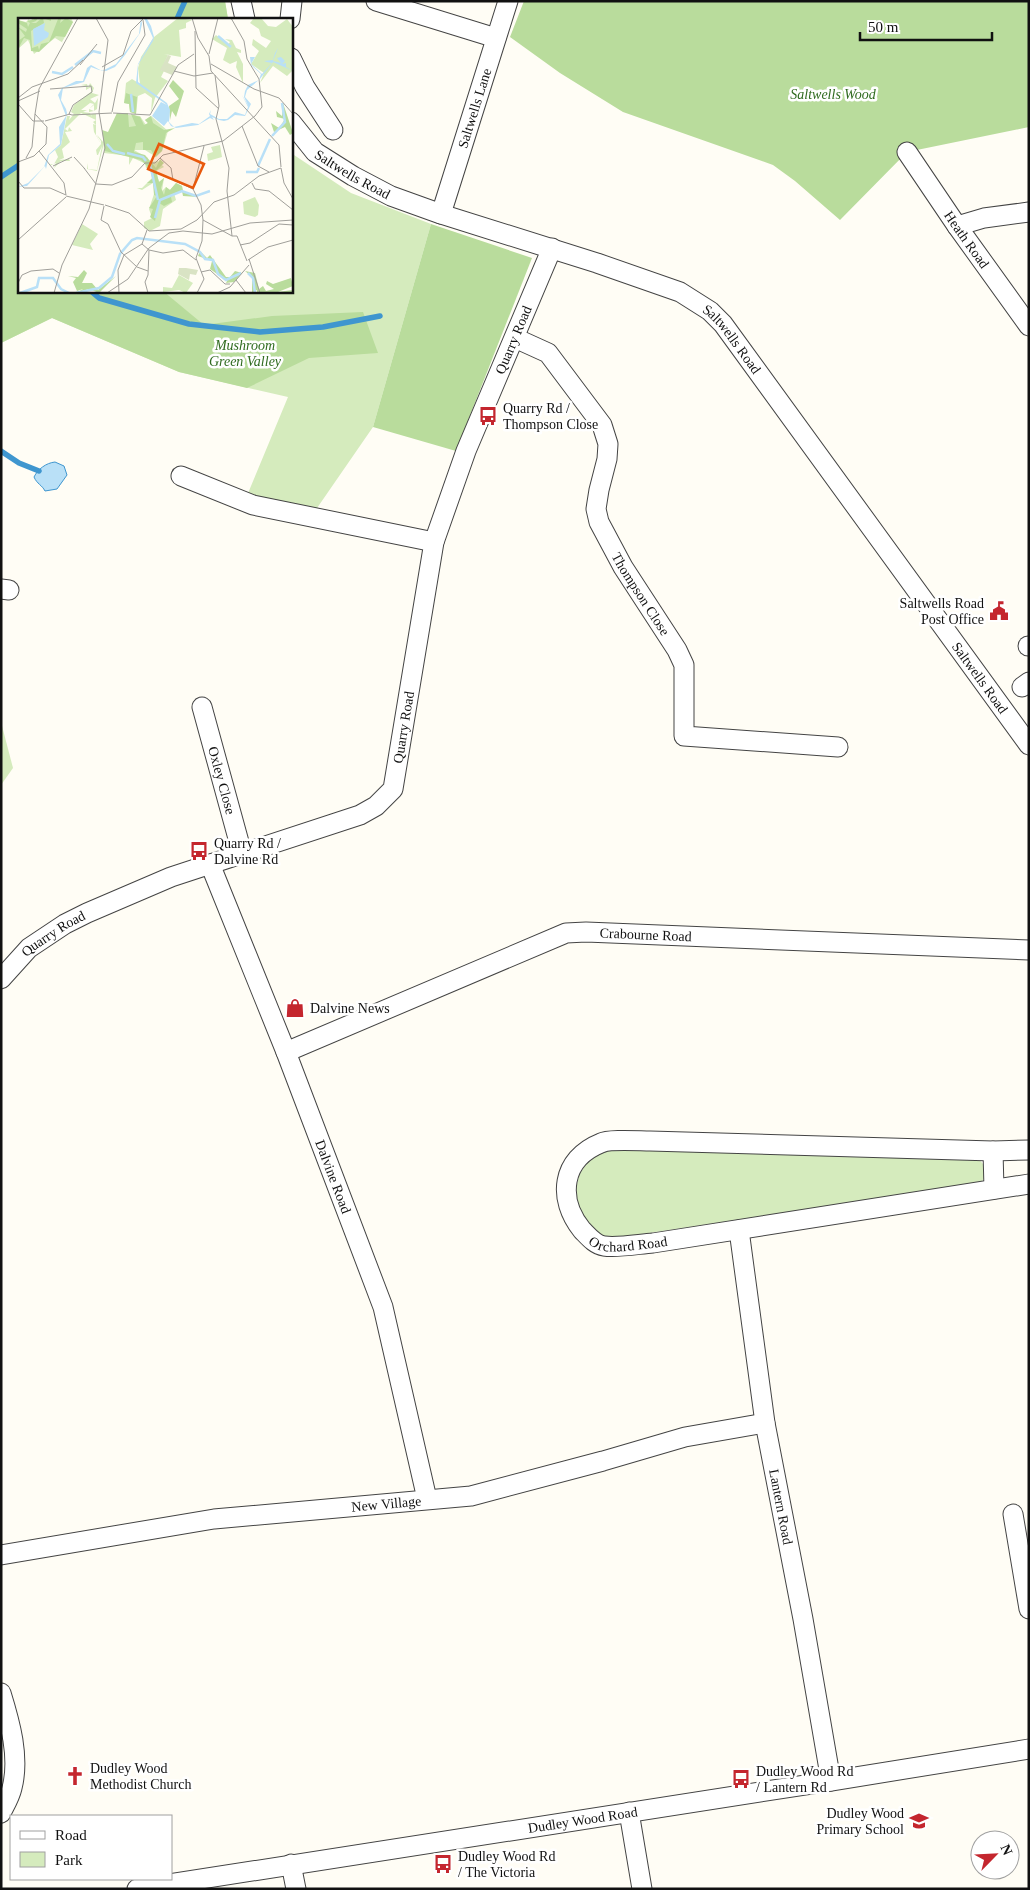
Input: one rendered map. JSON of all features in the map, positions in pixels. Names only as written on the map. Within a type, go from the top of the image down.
[{"type":"street","points":[[241,1],[245,18]]},
{"type":"street","points":[[290,18],[292,1]]},
{"type":"street","points":[[376,1],[496,38]]},
{"type":"street","name":"Saltwells Lane","points":[[441,214],[508,1]]},
{"type":"street","points":[[292,60],[305,87],[333,130]]},
{"type":"street","name":"Saltwells Road","points":[[292,123],[315,152],[353,176],[392,196],[441,214],[552,248],[680,292],[710,311],[723,324],[1029,745]]},
{"type":"street","name":"Heath Road","points":[[907,152],[957,226],[1029,326]]},
{"type":"street","points":[[957,226],[984,218],[1029,212]]},
{"type":"street","name":"Quarry Road","points":[[1,979],[29,948],[87,912],[171,877],[360,815],[376,806],[393,789],[434,542],[466,451],[552,248]]},
{"type":"street","name":"Thompson Close","points":[[515,338],[548,353],[602,425],[608,444],[607,458],[596,509],[599,522],[623,568],[677,650],[684,665],[684,736],[838,747]]},
{"type":"street","points":[[182,476],[253,506],[434,542]]},
{"type":"street","name":"Oxley Close","points":[[202,707],[242,853]]},
{"type":"street","name":"Dalvine Road","points":[[210,864],[286,1052],[383,1307],[427,1499]]},
{"type":"street","name":"Crabourne Road","points":[[286,1052],[566,933],[586,932],[1029,950]]},
{"type":"street","name":"Orchard Road","points":[[1029,1150],[993,1151],[650,1141],[602,1142],[575,1160],[568,1174],[566,1188],[571,1215],[590,1238],[602,1246],[653,1243],[1029,1184]]},
{"type":"street","points":[[993,1151],[994,1189]]},
{"type":"street","name":"Lantern Road","points":[[739,1230],[765,1423],[803,1619],[831,1781]]},
{"type":"street","name":"New Village","points":[[1,1555],[214,1519],[471,1496],[685,1437],[765,1423]]},
{"type":"street","points":[[1013,1514],[1029,1609]]},
{"type":"street","points":[[1,1693],[15,1760],[12,1788],[1,1813]]},
{"type":"street","name":"Dudley Wood Road","points":[[137,1889],[1029,1749]]},
{"type":"street","points":[[629,1812],[642,1889]]},
{"type":"street","points":[[291,1864],[296,1889]]},
{"type":"green space","points":[[1,1],[225,1],[228,18],[18,18],[18,292],[292,292],[292,154],[351,193],[431,224],[373,427],[315,511],[246,498],[288,397],[179,372],[52,318],[1,343]]},
{"type":"green space","name":"Mushroom Green Valley","points":[[1,1],[225,1],[228,18],[18,18],[18,292],[164,292],[204,325],[272,316],[363,312],[378,353],[309,358],[247,388],[179,372],[52,318],[1,343]]},
{"type":"green space","name":"Saltwells Wood","points":[[524,1],[1029,1],[1029,127],[907,152],[840,220],[795,181],[773,165],[623,112],[560,73],[510,37]]},
{"type":"green space","points":[[431,224],[532,258],[456,451],[373,427]]},
{"type":"green space","points":[[1,722],[13,768],[1,785]]},
{"type":"green space","points":[[616,1148],[977,1157],[983,1164],[986,1176],[982,1181],[969,1186],[608,1239],[594,1233],[577,1208],[575,1194],[579,1175],[588,1161],[603,1152]]},
{"type":"water","points":[[55,462],[64,466],[67,475],[57,489],[45,491],[34,477],[43,467]]},
{"type":"waterway","points":[[177,18],[185,1]]},
{"type":"waterway","points":[[1,177],[18,166]]},
{"type":"waterway","points":[[92,292],[99,298],[189,324],[260,332],[323,327],[380,316]]},
{"type":"waterway","points":[[1,451],[19,463],[39,471]]},
{"type":"place","name":"Quarry Rd / Thompson Close","points":[[488,416]]},
{"type":"place","name":"Saltwells Road Post Office","points":[[999,611]]},
{"type":"place","name":"Quarry Rd / Dalvine Rd","points":[[199,851]]},
{"type":"place","name":"Dalvine News","points":[[295,1008]]},
{"type":"place","name":"Dudley Wood Methodist Church","points":[[75,1776]]},
{"type":"place","name":"Dudley Wood Rd / Lantern Rd","points":[[741,1779]]},
{"type":"place","name":"Dudley Wood Primary School","points":[[919,1821]]},
{"type":"place","name":"Dudley Wood Rd / The Victoria","points":[[443,1864]]}]
